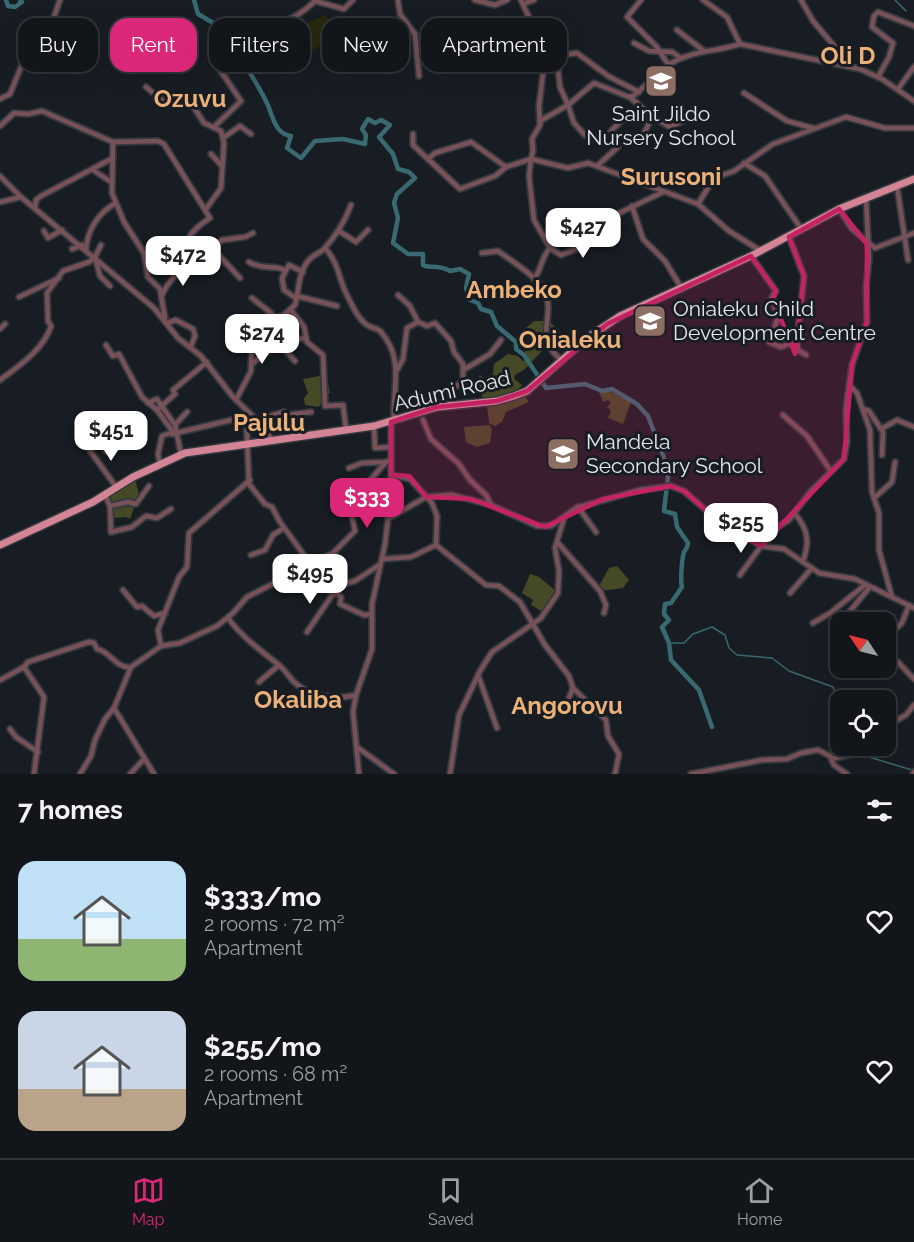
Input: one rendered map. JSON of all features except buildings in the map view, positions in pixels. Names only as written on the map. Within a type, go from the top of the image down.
[{"type":"main road","name":"Adumi Road","points":[[0,545],[105,495],[160,463],[181,454],[374,426],[451,404],[504,400],[527,391],[613,320],[762,251],[839,209],[914,178]]},
{"type":"street","points":[[0,99],[10,94],[21,67],[44,45],[60,0]]},
{"type":"street","points":[[292,18],[302,13],[315,1],[345,9],[352,0]]},
{"type":"street","points":[[398,0],[400,14],[415,34],[419,76]]},
{"type":"street","points":[[475,0],[495,5],[507,0]]},
{"type":"street","points":[[529,18],[522,2],[534,0]]},
{"type":"street","points":[[641,0],[627,17],[669,64]]},
{"type":"street","points":[[703,0],[727,16],[740,44]]},
{"type":"street","points":[[801,0],[813,21],[854,69]]},
{"type":"street","points":[[878,77],[893,44],[874,29],[873,16],[878,12],[914,27]]},
{"type":"street","points":[[677,30],[704,51]]},
{"type":"street","points":[[634,43],[649,51],[672,52],[681,58]]},
{"type":"street","points":[[629,97],[639,92],[669,64],[681,58],[740,44],[860,69],[878,77],[914,101]]},
{"type":"street","points":[[567,55],[577,54],[608,76],[639,92]]},
{"type":"street","points":[[898,89],[914,67]]},
{"type":"street","points":[[215,126],[241,101],[221,72]]},
{"type":"street","points":[[544,72],[540,121],[532,139],[533,151],[529,176],[536,226],[550,248],[561,255],[577,249],[605,222],[632,206],[663,192]]},
{"type":"street","points":[[558,72],[560,87],[574,123],[585,135]]},
{"type":"street","points":[[906,78],[914,81]]},
{"type":"street","points":[[540,121],[568,105],[594,83],[629,97],[650,115],[670,127],[685,120]]},
{"type":"street","points":[[146,87],[168,105],[182,100],[195,109],[204,123],[215,126],[223,138],[220,192],[206,209]]},
{"type":"street","points":[[744,93],[787,121],[816,129]]},
{"type":"street","points":[[611,130],[628,114],[638,117],[644,110]]},
{"type":"street","points":[[0,126],[14,113],[28,114],[42,111],[113,142],[158,141],[164,144],[210,218],[198,225],[184,245],[185,267]]},
{"type":"street","points":[[642,143],[642,136],[650,124],[650,115]]},
{"type":"street","points":[[698,204],[713,178],[734,171],[773,144],[803,131],[816,129],[851,116],[885,128],[914,128]]},
{"type":"street","points":[[223,138],[240,126],[251,134]]},
{"type":"street","points":[[413,134],[413,145],[460,189],[495,176],[506,167],[531,159],[568,168],[585,162],[698,204],[729,231],[762,251]]},
{"type":"street","points":[[113,142],[111,182],[116,202],[124,222],[144,253],[148,277],[162,296],[167,322]]},
{"type":"street","points":[[428,159],[435,153],[471,142],[506,167]]},
{"type":"street","points":[[597,166],[618,147]]},
{"type":"street","points":[[211,154],[221,165]]},
{"type":"street","points":[[35,208],[36,200],[41,195],[113,159]]},
{"type":"street","points":[[744,163],[764,175],[802,230]]},
{"type":"street","points":[[93,170],[111,182]]},
{"type":"street","points":[[0,176],[21,197],[81,245],[167,322],[178,338],[207,363],[245,408],[249,417],[249,484],[265,504],[272,507],[309,565],[333,595]]},
{"type":"street","points":[[897,186],[907,237],[908,260]]},
{"type":"street","points":[[0,202],[15,201],[21,197]]},
{"type":"street","points":[[740,575],[760,546],[795,514],[830,470],[843,461],[846,451],[846,408],[851,387],[853,361],[867,322],[866,198]]},
{"type":"street","points":[[86,250],[91,228],[104,210],[116,202]]},
{"type":"street","points":[[267,318],[283,316],[291,310],[309,260],[325,248],[333,234],[339,231],[351,205]]},
{"type":"street","points":[[632,206],[643,239],[665,261],[682,289]]},
{"type":"street","points":[[839,209],[847,224],[867,244],[879,248],[914,233]]},
{"type":"street","points":[[44,231],[48,238],[64,232],[67,226]]},
{"type":"street","points":[[339,231],[356,242],[368,230]]},
{"type":"street","points":[[162,296],[185,267],[200,255],[214,250],[222,240],[245,237],[253,233]]},
{"type":"street","points":[[789,237],[804,276],[797,341],[798,350],[806,355]]},
{"type":"street","points":[[72,249],[81,245]]},
{"type":"street","points":[[0,380],[25,363],[49,334],[51,326],[48,321],[47,293],[63,271],[95,257],[101,245]]},
{"type":"street","points":[[325,248],[338,265],[341,281],[356,312],[366,325],[381,332],[387,341],[397,370]]},
{"type":"street","points":[[534,279],[541,269],[544,254],[550,248]]},
{"type":"street","points":[[214,250],[240,278]]},
{"type":"street","points":[[482,253],[497,251],[534,279],[546,294],[546,338],[550,348],[562,360]]},
{"type":"street","points":[[751,256],[776,291],[772,297],[778,318],[769,342],[781,347],[797,341]]},
{"type":"street","points":[[95,257],[100,276],[110,286]]},
{"type":"street","points":[[249,262],[261,268],[280,267],[284,270]]},
{"type":"street","points":[[303,272],[290,265],[284,270],[282,286],[297,297],[337,306]]},
{"type":"street","points":[[19,297],[59,278]]},
{"type":"street","points":[[399,295],[410,306],[418,322],[427,326],[435,323],[452,343],[454,352],[465,369],[462,383],[449,392],[451,404]]},
{"type":"street","points":[[236,400],[250,374],[252,342],[272,312],[252,298]]},
{"type":"street","points":[[291,310],[304,327],[305,338],[309,345],[323,356],[325,406],[343,405],[346,429]]},
{"type":"street","points":[[167,322],[176,320],[193,330],[195,336],[190,346]]},
{"type":"street","points":[[359,774],[353,712],[356,695],[372,649],[371,614],[388,519],[391,476],[388,461],[397,370],[403,359],[407,328],[418,322]]},
{"type":"street","points":[[0,329],[5,324]]},
{"type":"street","points":[[251,365],[260,355],[305,338]]},
{"type":"street","points":[[465,369],[490,354],[501,340]]},
{"type":"street","points":[[106,345],[113,356],[119,354],[128,374],[148,403],[157,410],[175,434]]},
{"type":"street","points":[[282,347],[295,361]]},
{"type":"street","points":[[157,410],[175,394],[173,390],[207,363]]},
{"type":"street","points":[[851,387],[857,393],[870,430],[874,498],[879,513],[881,560],[892,597]]},
{"type":"street","points":[[148,403],[157,399],[175,425],[175,434],[181,454]]},
{"type":"street","points":[[863,409],[869,411],[881,429],[883,434],[882,455]]},
{"type":"street","points":[[175,425],[187,412]]},
{"type":"street","points":[[261,424],[270,416],[284,412],[287,415],[311,412]]},
{"type":"street","points":[[783,415],[807,436],[830,470]]},
{"type":"street","points":[[160,463],[158,454],[162,436],[249,417],[261,424],[272,441]]},
{"type":"street","points":[[423,420],[430,439],[459,464],[470,480],[486,495],[490,505]]},
{"type":"street","points":[[881,429],[897,420],[914,427]]},
{"type":"street","points":[[374,426],[375,448],[391,447]]},
{"type":"street","points":[[88,448],[117,488]]},
{"type":"street","points":[[348,468],[362,463],[388,461]]},
{"type":"street","points":[[80,774],[93,752],[95,740],[105,719],[114,708],[131,667],[161,646],[180,643],[228,618],[247,597],[333,553],[355,531],[351,512],[352,501],[388,461]]},
{"type":"street","points":[[874,498],[892,482],[895,462]]},
{"type":"street","points":[[391,476],[406,476],[436,509],[436,545]]},
{"type":"street","points":[[161,646],[158,630],[179,577],[187,567],[189,533],[250,480]]},
{"type":"street","points":[[110,506],[128,502],[136,504],[149,486]]},
{"type":"street","points":[[388,519],[426,497],[452,495],[490,505],[542,526],[554,525],[578,507],[640,490],[669,486],[684,491],[725,528],[760,546],[784,549],[823,574],[849,577],[911,607],[902,623],[896,628]]},
{"type":"street","points":[[486,495],[493,494]]},
{"type":"street","points":[[105,495],[110,506],[110,529],[115,533],[132,527],[146,516],[157,518],[171,509]]},
{"type":"street","points":[[578,507],[596,532]]},
{"type":"street","points":[[795,514],[802,523],[808,538],[803,561]]},
{"type":"street","points":[[450,774],[459,715],[478,675],[492,652],[532,625],[558,593],[559,571],[555,550],[564,518]]},
{"type":"street","points":[[251,555],[265,550],[273,535],[284,528]]},
{"type":"street","points":[[558,543],[600,591],[606,606],[604,613]]},
{"type":"street","points":[[308,632],[339,585],[354,581],[381,562],[411,557],[436,545]]},
{"type":"street","points":[[436,545],[486,585],[499,586],[514,597],[563,667],[573,688],[606,720],[608,736],[619,754],[615,774]]},
{"type":"street","points":[[790,593],[812,568]]},
{"type":"street","points":[[813,623],[867,586]]},
{"type":"street","points":[[848,612],[867,586]]},
{"type":"street","points":[[123,590],[137,607],[142,606],[154,616],[165,613]]},
{"type":"street","points":[[333,595],[337,593],[341,597],[340,604],[346,608],[358,610],[364,615],[371,614]]},
{"type":"street","points":[[228,618],[240,634],[279,665],[300,686],[324,697],[340,698],[356,695]]},
{"type":"street","points":[[0,680],[24,667],[28,662],[92,642],[96,648],[104,650],[122,666],[131,667]]},
{"type":"street","points":[[896,662],[914,679]]},
{"type":"street","points":[[259,682],[279,665]]},
{"type":"street","points":[[24,667],[25,672],[44,697],[34,774]]},
{"type":"street","points":[[478,675],[497,728]]},
{"type":"street","points":[[565,708],[573,688]]},
{"type":"street","points":[[896,721],[906,715],[914,705]]},
{"type":"street","points":[[114,708],[154,774]]},
{"type":"street","points":[[10,729],[16,737],[38,752]]},
{"type":"street","points":[[357,747],[394,774]]},
{"type":"street","points":[[692,774],[722,766],[788,759],[811,750],[818,750],[847,774]]},
{"type":"street","points":[[831,759],[844,756]]},
{"type":"street","points":[[130,774],[144,759]]},
{"type":"highlighted area","points":[[839,209],[867,244],[867,322],[852,365],[844,459],[761,546],[725,527],[684,491],[671,486],[603,499],[545,527],[471,499],[426,497],[409,476],[391,475],[391,422],[437,407],[497,401],[527,391],[607,324],[751,256],[776,291],[773,299],[795,354],[804,276],[789,237]]},
{"type":"green space","points":[[325,15],[327,18],[322,18],[322,44],[310,54],[310,22]]},
{"type":"green space","points":[[534,321],[549,321],[560,332],[525,369],[515,375],[514,379],[522,385],[518,390],[505,397],[483,400],[480,386],[476,384],[480,375],[485,379],[493,374],[494,364],[508,354],[518,356],[523,361],[527,359],[524,348],[539,336],[528,336],[521,341],[517,336]]},
{"type":"green space","points":[[320,376],[322,384],[328,384],[330,393],[325,394],[319,407],[305,405],[304,398],[308,393],[303,379]]},
{"type":"green space","points":[[608,390],[631,402],[623,424],[608,418],[611,411],[607,407],[611,403],[608,400],[603,402],[599,392]]},
{"type":"green space","points":[[525,396],[529,402],[506,412],[502,422],[495,426],[489,423],[487,406]]},
{"type":"green space","points":[[125,421],[135,434],[125,449],[104,455],[97,442]]},
{"type":"green space","points":[[490,425],[492,430],[490,443],[477,447],[466,442],[464,427]]},
{"type":"green space","points":[[135,479],[139,494],[130,519],[112,518],[107,495]]},
{"type":"green space","points":[[617,566],[629,580],[623,588],[601,591],[598,588],[609,568]]},
{"type":"green space","points":[[530,574],[539,577],[557,592],[543,612],[531,605],[533,600],[522,593]]},
{"type":"waterway","points":[[6,0],[8,6],[15,7],[22,2],[20,0]]},
{"type":"waterway","points":[[194,0],[198,14],[215,24],[216,43],[230,54],[237,55],[264,97],[276,125],[286,135],[291,136],[287,148],[301,158],[315,141],[343,139],[365,144],[366,135],[362,129],[368,119],[375,123],[381,120],[390,125],[379,137],[393,154],[398,169],[409,172],[415,178],[397,194],[394,203],[398,218],[393,243],[408,254],[423,254],[423,265],[450,271],[460,269],[469,274],[466,288],[470,300],[478,303],[481,309],[491,312],[497,326],[516,342],[516,349],[524,355],[546,388],[585,384],[602,391],[612,389],[637,404],[648,416],[664,458],[668,477],[664,511],[675,514],[677,527],[688,543],[683,559],[682,587],[671,603],[665,604],[664,614],[669,620],[662,627],[669,643],[671,660],[699,690],[712,727]]},
{"type":"waterway","points":[[895,0],[906,11]]},
{"type":"waterway","points":[[669,643],[684,643],[693,634],[712,627],[725,635],[729,648],[737,655],[772,658],[789,671],[833,687],[834,690]]},
{"type":"waterway","points":[[866,756],[912,770]]},
{"type":"place","name":"Saint Jildo Nursery School","points":[[661,81]]},
{"type":"place","name":"Onialeku Child Development Centre","points":[[650,321]]},
{"type":"place","name":"Mandela Secondary School","points":[[563,454]]},
{"type":"district","name":"Oli D","points":[[848,56]]},
{"type":"district","name":"Ozuvu","points":[[190,99]]},
{"type":"district","name":"Surusoni","points":[[671,177]]},
{"type":"district","name":"Ambeko","points":[[514,290]]},
{"type":"district","name":"Onialeku","points":[[570,340]]},
{"type":"district","name":"Pajulu","points":[[269,423]]},
{"type":"district","name":"Okaliba","points":[[298,700]]},
{"type":"district","name":"Angorovu","points":[[567,706]]}]
